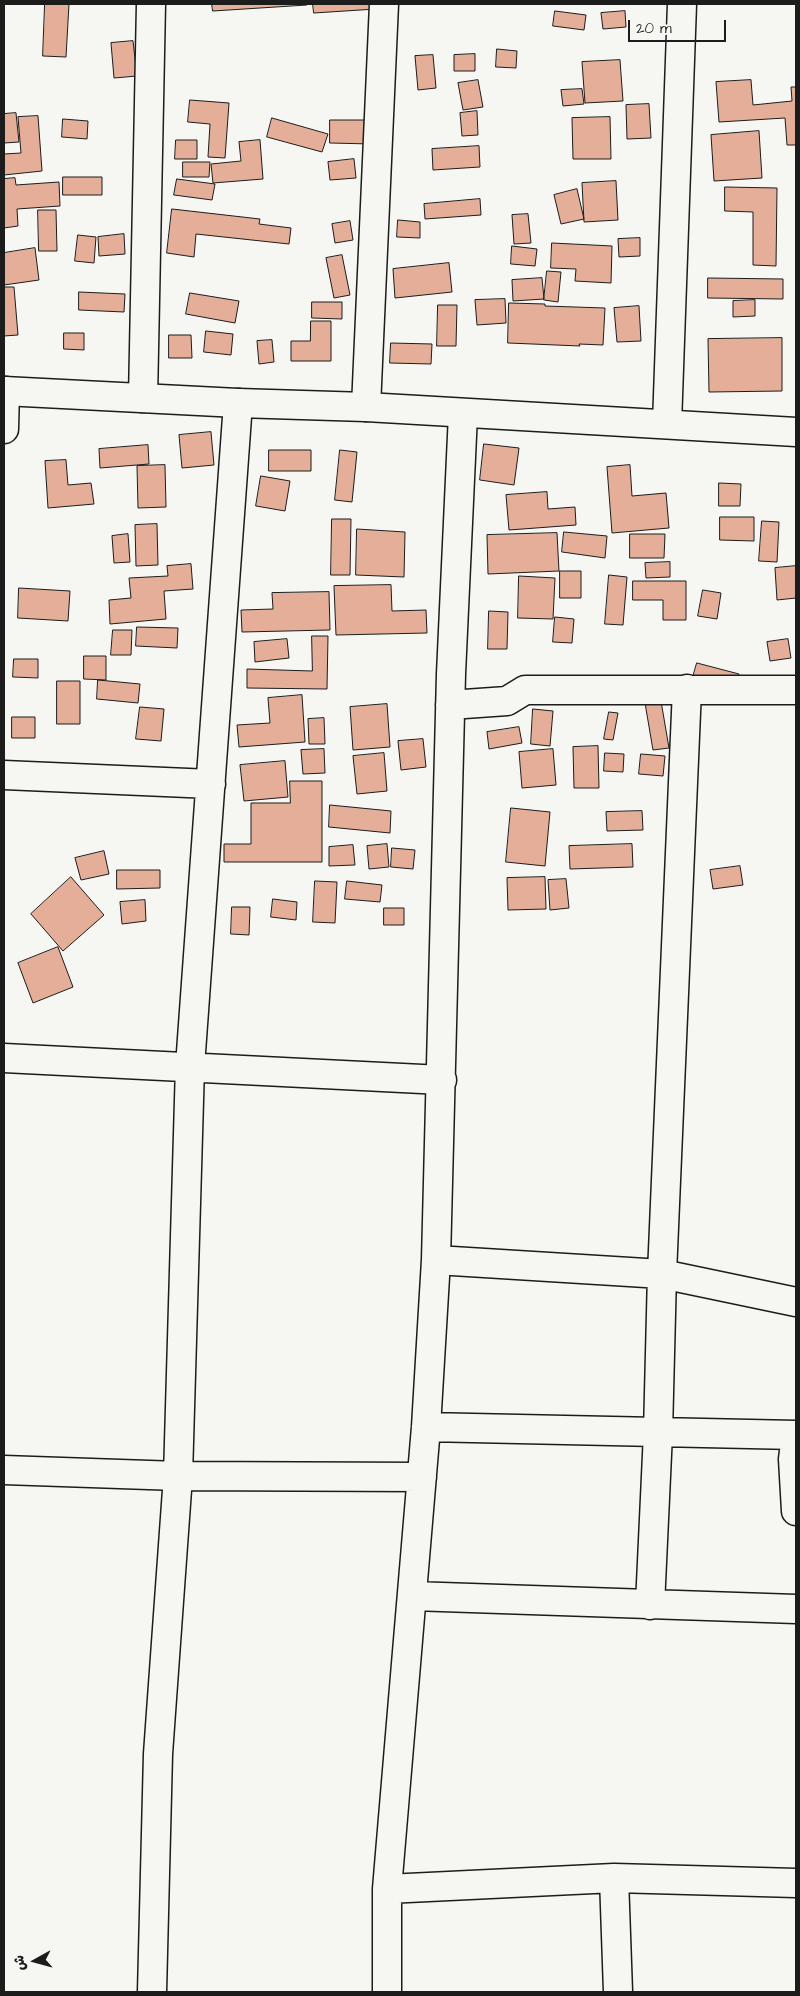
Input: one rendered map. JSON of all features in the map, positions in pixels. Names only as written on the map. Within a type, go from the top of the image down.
[{"type":"street","points":[[143,398],[151,4]]},
{"type":"street","points":[[366,408],[384,4]]},
{"type":"street","points":[[667,424],[682,4]]},
{"type":"street","points":[[4,429],[5,391],[366,408],[796,432]]},
{"type":"street","points":[[152,1992],[158,1754],[178,1476],[190,1066],[238,403]]},
{"type":"street","points":[[387,1992],[387,1889],[426,1427],[436,1260],[450,705],[463,414]]},
{"type":"street","points":[[650,1605],[687,689]]},
{"type":"street","points":[[450,705],[507,701],[525,690],[796,690]]},
{"type":"street","points":[[4,775],[211,784]]},
{"type":"street","points":[[4,1058],[442,1080]]},
{"type":"street","points":[[436,1260],[662,1274],[796,1302]]},
{"type":"street","points":[[426,1427],[796,1436],[793,1459],[796,1511]]},
{"type":"street","points":[[4,1470],[178,1476],[422,1477]]},
{"type":"street","points":[[412,1596],[796,1609]]},
{"type":"street","points":[[387,1889],[614,1878],[796,1883]]},
{"type":"street","points":[[614,1878],[618,1992]]},
{"type":"building","points":[[45,4],[69,4],[66,57],[43,56]]},
{"type":"building","points":[[212,4],[307,4],[307,5],[213,11]]},
{"type":"building","points":[[313,4],[376,4],[376,9],[314,13]]},
{"type":"building","points":[[555,11],[586,15],[584,30],[553,26]]},
{"type":"building","points":[[625,11],[626,27],[603,29],[601,13]]},
{"type":"building","points":[[133,41],[137,76],[114,78],[111,43]]},
{"type":"building","points":[[497,49],[517,51],[516,68],[496,67]]},
{"type":"building","points":[[475,54],[475,71],[454,71],[454,55]]},
{"type":"building","points":[[433,55],[436,88],[418,90],[415,56]]},
{"type":"building","points":[[620,60],[623,101],[585,103],[582,62]]},
{"type":"building","points":[[478,80],[483,107],[463,110],[458,83]]},
{"type":"building","points":[[751,80],[753,105],[792,101],[791,87],[796,87],[796,145],[787,145],[785,118],[719,122],[716,82]]},
{"type":"building","points":[[582,89],[584,104],[563,106],[561,90]]},
{"type":"building","points":[[190,100],[229,103],[225,158],[208,157],[210,124],[188,122]]},
{"type":"building","points":[[649,104],[651,138],[627,139],[626,105]]},
{"type":"building","points":[[477,111],[478,135],[462,136],[460,113]]},
{"type":"building","points":[[16,113],[19,142],[4,143],[4,114]]},
{"type":"building","points":[[38,116],[42,171],[4,175],[4,154],[21,153],[18,117]]},
{"type":"building","points":[[610,117],[611,159],[573,159],[572,118]]},
{"type":"building","points":[[272,118],[328,134],[322,152],[267,137]]},
{"type":"building","points":[[63,119],[88,121],[87,139],[62,137]]},
{"type":"building","points":[[330,120],[372,120],[372,144],[330,143]]},
{"type":"building","points":[[759,131],[762,178],[714,181],[711,135]]},
{"type":"building","points":[[176,140],[197,140],[197,159],[175,159]]},
{"type":"building","points":[[260,140],[263,179],[213,183],[211,164],[241,161],[239,142]]},
{"type":"building","points":[[479,146],[480,167],[433,170],[432,149]]},
{"type":"building","points":[[354,159],[356,178],[330,180],[328,162]]},
{"type":"building","points":[[183,162],[210,162],[209,177],[183,177]]},
{"type":"building","points":[[63,177],[102,177],[102,195],[63,195]]},
{"type":"building","points":[[15,178],[16,185],[59,182],[60,206],[17,209],[18,226],[4,228],[4,179]]},
{"type":"building","points":[[177,179],[215,184],[212,200],[174,195]]},
{"type":"building","points":[[616,181],[618,220],[584,222],[582,183]]},
{"type":"building","points":[[725,187],[777,188],[776,266],[753,265],[753,212],[725,211]]},
{"type":"building","points":[[577,189],[584,219],[561,224],[554,195]]},
{"type":"building","points":[[480,199],[481,215],[425,219],[424,204]]},
{"type":"building","points":[[172,209],[260,219],[259,224],[291,228],[289,244],[196,234],[194,257],[167,253]]},
{"type":"building","points":[[38,210],[56,210],[57,251],[39,251]]},
{"type":"building","points":[[528,214],[531,243],[514,244],[512,215]]},
{"type":"building","points":[[398,220],[420,222],[420,238],[397,237]]},
{"type":"building","points":[[350,221],[353,240],[335,243],[332,224]]},
{"type":"building","points":[[124,234],[125,254],[99,256],[98,237]]},
{"type":"building","points":[[78,235],[96,237],[94,263],[75,261]]},
{"type":"building","points":[[640,238],[640,256],[619,257],[618,239]]},
{"type":"building","points":[[552,243],[612,246],[611,283],[575,281],[576,269],[551,268]]},
{"type":"building","points":[[512,246],[537,249],[535,266],[511,264]]},
{"type":"building","points":[[35,248],[39,280],[4,285],[4,253]]},
{"type":"building","points":[[342,255],[350,295],[334,298],[326,258]]},
{"type":"building","points":[[449,263],[452,292],[395,298],[393,269]]},
{"type":"building","points":[[547,271],[561,272],[558,302],[544,300]]},
{"type":"building","points":[[542,278],[544,299],[513,301],[512,280]]},
{"type":"building","points":[[708,278],[783,279],[783,299],[708,298]]},
{"type":"building","points":[[4,287],[14,287],[18,335],[4,336]]},
{"type":"building","points":[[79,292],[125,294],[124,312],[79,310]]},
{"type":"building","points":[[190,293],[239,301],[235,323],[186,314]]},
{"type":"building","points":[[505,299],[506,323],[477,325],[475,300]]},
{"type":"building","points":[[755,300],[755,316],[733,317],[733,301]]},
{"type":"building","points":[[312,302],[342,302],[342,319],[312,318]]},
{"type":"building","points":[[509,303],[605,308],[603,345],[508,343]]},
{"type":"building","points":[[438,305],[457,305],[456,346],[437,346]]},
{"type":"building","points":[[639,306],[641,341],[617,342],[614,308]]},
{"type":"building","points":[[311,321],[331,321],[331,361],[291,361],[291,341],[310,341]]},
{"type":"building","points":[[206,331],[233,334],[231,355],[204,352]]},
{"type":"building","points":[[64,333],[84,333],[84,350],[64,349]]},
{"type":"building","points":[[169,335],[191,335],[192,358],[169,358]]},
{"type":"building","points":[[782,338],[782,391],[709,392],[708,339]]},
{"type":"building","points":[[272,340],[274,362],[259,364],[257,341]]},
{"type":"building","points":[[391,343],[432,344],[431,364],[390,363]]},
{"type":"building","points":[[211,432],[214,465],[182,468],[179,435]]},
{"type":"building","points":[[484,444],[519,448],[514,485],[480,480]]},
{"type":"building","points":[[148,445],[149,464],[100,468],[99,449]]},
{"type":"building","points":[[269,450],[311,450],[311,471],[269,471]]},
{"type":"building","points":[[340,450],[357,452],[352,502],[335,500]]},
{"type":"building","points":[[66,460],[68,485],[91,483],[94,504],[48,508],[45,461]]},
{"type":"building","points":[[165,465],[166,507],[138,508],[137,466]]},
{"type":"building","points":[[630,465],[632,496],[666,493],[669,528],[612,533],[607,467]]},
{"type":"building","points":[[261,476],[290,481],[285,511],[256,506]]},
{"type":"building","points":[[719,483],[741,484],[740,506],[719,506]]},
{"type":"building","points":[[547,492],[548,509],[575,507],[576,525],[509,530],[506,495]]},
{"type":"building","points":[[720,517],[754,517],[754,541],[720,540]]},
{"type":"building","points":[[332,519],[351,519],[350,575],[331,575]]},
{"type":"building","points":[[762,521],[779,522],[777,562],[759,561]]},
{"type":"building","points":[[157,524],[158,565],[136,566],[135,525]]},
{"type":"building","points":[[357,529],[405,532],[404,577],[356,575]]},
{"type":"building","points":[[564,532],[607,536],[605,558],[562,552]]},
{"type":"building","points":[[557,533],[559,571],[488,574],[487,535]]},
{"type":"building","points":[[128,534],[130,562],[114,563],[112,536]]},
{"type":"building","points":[[630,534],[665,534],[664,558],[630,558]]},
{"type":"building","points":[[670,562],[670,577],[646,578],[645,563]]},
{"type":"building","points":[[191,564],[193,589],[164,591],[166,619],[110,624],[109,600],[131,598],[129,578],[168,576],[167,566]]},
{"type":"building","points":[[796,566],[796,598],[777,600],[775,568]]},
{"type":"building","points":[[560,571],[581,571],[581,598],[560,598]]},
{"type":"building","points":[[609,575],[627,577],[623,625],[605,624]]},
{"type":"building","points":[[519,576],[555,578],[553,619],[518,618]]},
{"type":"building","points":[[633,581],[686,581],[686,620],[663,620],[663,600],[633,600]]},
{"type":"building","points":[[391,585],[392,611],[426,610],[427,633],[336,635],[334,586]]},
{"type":"building","points":[[19,588],[70,591],[68,621],[18,618]]},
{"type":"building","points":[[703,590],[721,593],[717,619],[698,616]]},
{"type":"building","points":[[329,592],[330,630],[242,632],[241,610],[273,609],[272,593]]},
{"type":"building","points":[[489,611],[508,612],[507,649],[488,649]]},
{"type":"building","points":[[555,617],[574,619],[572,643],[553,642]]},
{"type":"building","points":[[137,627],[178,628],[177,648],[136,646]]},
{"type":"building","points":[[113,630],[132,630],[131,655],[111,655]]},
{"type":"building","points":[[312,636],[328,636],[327,689],[247,688],[247,669],[312,671]]},
{"type":"building","points":[[287,639],[289,658],[255,662],[254,642]]},
{"type":"building","points":[[788,639],[791,658],[770,661],[767,642]]},
{"type":"building","points":[[84,656],[106,656],[106,680],[84,679]]},
{"type":"building","points":[[14,659],[38,659],[38,678],[13,677]]},
{"type":"building","points":[[697,663],[739,674],[735,688],[693,677]]},
{"type":"building","points":[[98,680],[140,684],[138,703],[97,699]]},
{"type":"building","points":[[57,681],[80,681],[80,724],[57,724]]},
{"type":"building","points":[[302,695],[305,742],[239,747],[237,725],[270,723],[268,698]]},
{"type":"building","points":[[661,701],[669,748],[653,750],[645,703]]},
{"type":"building","points":[[387,704],[390,747],[353,750],[350,707]]},
{"type":"building","points":[[140,707],[164,709],[161,741],[136,739]]},
{"type":"building","points":[[533,709],[553,711],[550,746],[531,744]]},
{"type":"building","points":[[609,712],[618,713],[613,740],[604,739]]},
{"type":"building","points":[[12,717],[35,717],[35,738],[12,738]]},
{"type":"building","points":[[324,718],[325,744],[309,744],[308,719]]},
{"type":"building","points":[[519,727],[522,743],[489,749],[487,732]]},
{"type":"building","points":[[423,739],[426,767],[401,770],[398,741]]},
{"type":"building","points":[[598,746],[599,788],[574,788],[573,747]]},
{"type":"building","points":[[324,749],[325,773],[303,774],[301,750]]},
{"type":"building","points":[[553,749],[556,785],[522,788],[519,752]]},
{"type":"building","points":[[384,753],[387,791],[357,794],[353,756]]},
{"type":"building","points":[[605,753],[624,754],[623,772],[604,771]]},
{"type":"building","points":[[641,754],[665,756],[663,776],[639,774]]},
{"type":"building","points":[[285,761],[288,797],[244,801],[240,765]]},
{"type":"building","points":[[290,781],[322,781],[322,862],[224,862],[224,844],[251,844],[251,803],[290,803]]},
{"type":"building","points":[[330,805],[391,811],[390,833],[329,827]]},
{"type":"building","points":[[511,808],[550,812],[545,866],[506,862]]},
{"type":"building","points":[[642,811],[643,830],[607,831],[606,812]]},
{"type":"building","points":[[387,844],[389,867],[369,869],[367,846]]},
{"type":"building","points":[[632,844],[633,867],[570,869],[569,846]]},
{"type":"building","points":[[353,845],[355,865],[329,866],[329,847]]},
{"type":"building","points":[[392,848],[415,850],[413,869],[391,867]]},
{"type":"building","points":[[104,851],[109,874],[81,880],[75,858]]},
{"type":"building","points":[[740,866],[743,885],[713,889],[710,870]]},
{"type":"building","points":[[117,870],[160,870],[160,888],[117,889]]},
{"type":"building","points":[[71,877],[104,915],[63,951],[31,914]]},
{"type":"building","points":[[545,877],[546,909],[508,910],[507,878]]},
{"type":"building","points":[[566,879],[569,908],[550,910],[548,880]]},
{"type":"building","points":[[315,881],[337,882],[335,923],[313,922]]},
{"type":"building","points":[[347,881],[382,885],[380,902],[345,899]]},
{"type":"building","points":[[273,899],[297,902],[296,920],[271,917]]},
{"type":"building","points":[[145,900],[146,921],[122,924],[120,902]]},
{"type":"building","points":[[232,907],[250,907],[249,935],[231,934]]},
{"type":"building","points":[[384,908],[404,908],[404,925],[384,925]]},
{"type":"building","points":[[58,947],[73,987],[33,1003],[18,963]]}]
